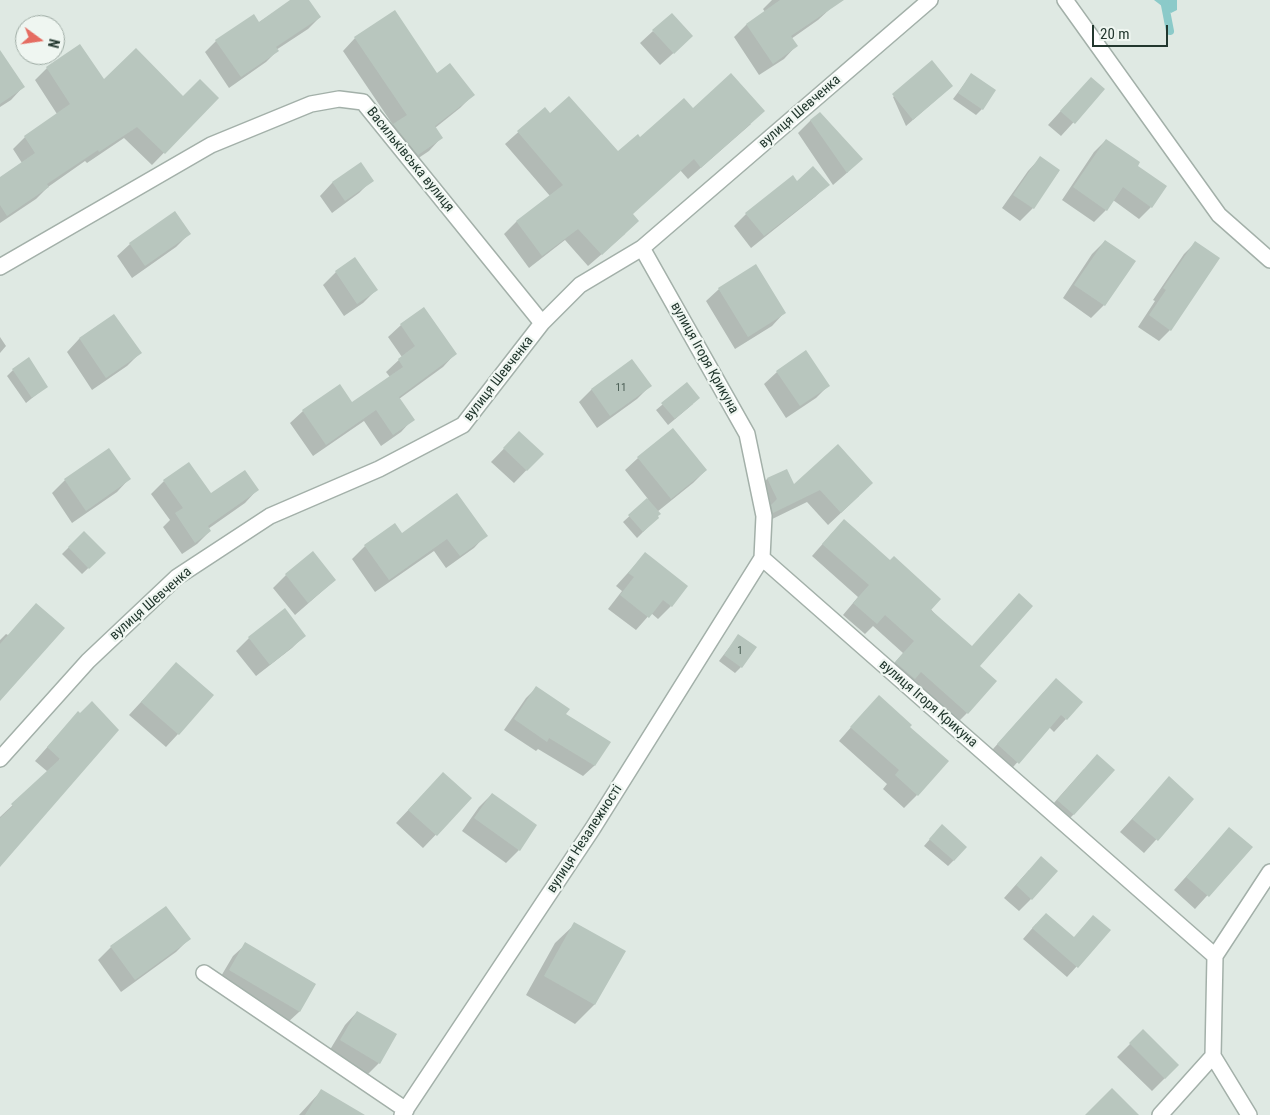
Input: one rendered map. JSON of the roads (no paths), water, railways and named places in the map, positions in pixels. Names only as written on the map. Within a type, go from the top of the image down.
[{"type":"street","name":"вулиця Шевченка","points":[[0,759],[88,661],[177,577],[270,516],[380,469],[463,425],[542,323],[580,285],[642,248],[930,0]]},
{"type":"street","points":[[1065,0],[1219,215],[1270,260]]},
{"type":"street","name":"Васильківська вулиця","points":[[0,267],[211,145],[311,104],[338,99],[363,102],[542,323]]},
{"type":"street","name":"вулиця Ігоря Крикуна","points":[[642,248],[747,434],[764,516],[762,558],[1216,956]]},
{"type":"street","name":"вулиця Незалежності","points":[[404,1112],[594,828],[762,558]]},
{"type":"street","points":[[1249,1115],[1213,1056],[1216,956],[1270,872]]},
{"type":"street","points":[[204,973],[404,1112]]},
{"type":"street","points":[[1160,1115],[1213,1056]]},
{"type":"water","points":[[1154,0],[1177,0],[1177,10],[1171,13]]},
{"type":"waterway","points":[[1164,0],[1170,31]]}]
